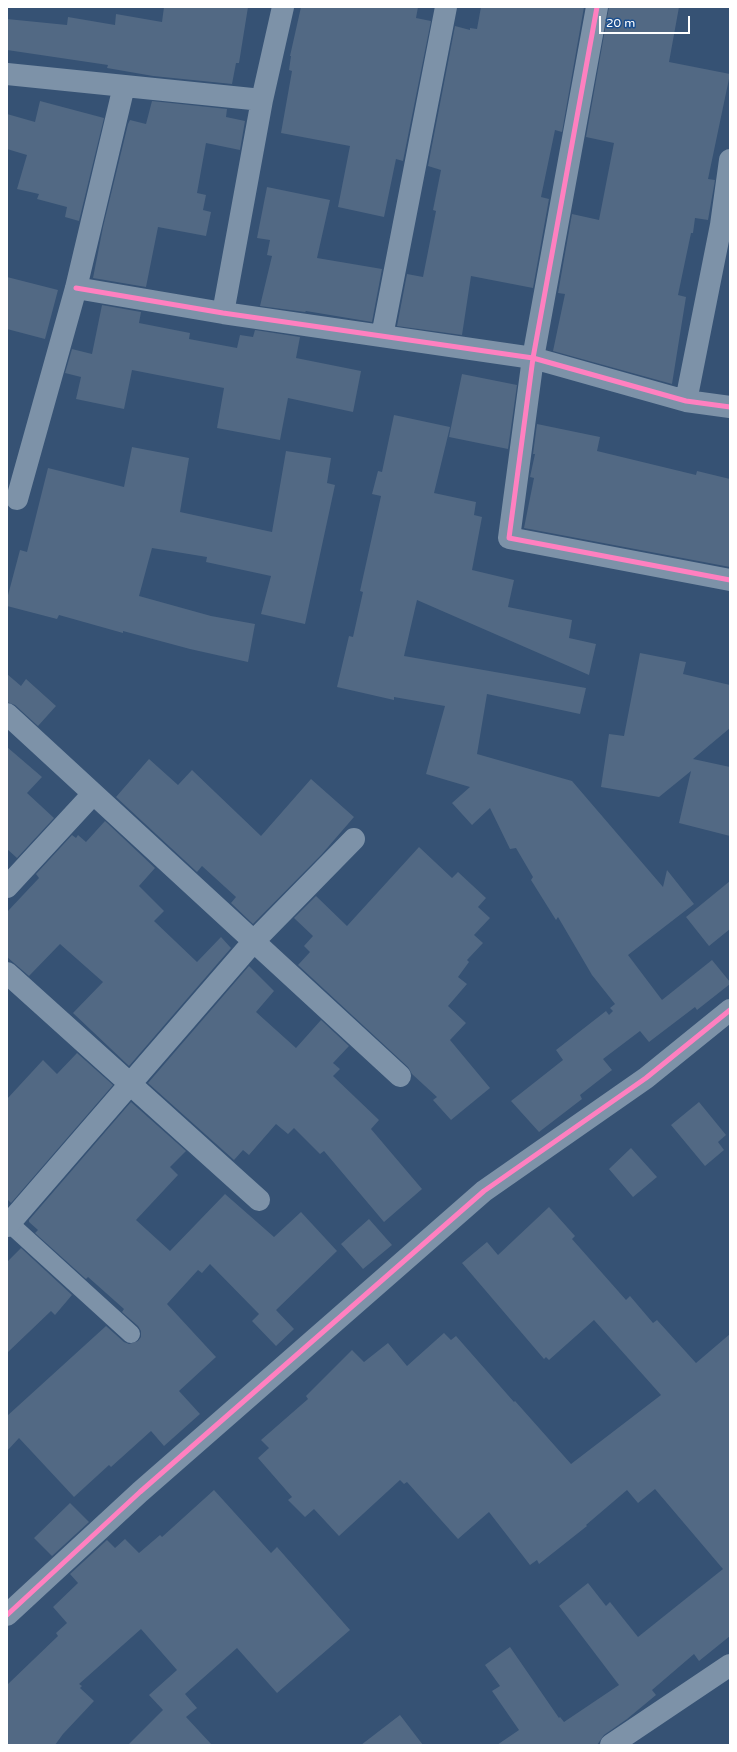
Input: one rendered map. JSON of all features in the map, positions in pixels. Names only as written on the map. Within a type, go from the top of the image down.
[{"type":"street","points":[[223,313],[262,100],[283,7]]},
{"type":"street","points":[[382,336],[446,7]]},
{"type":"street","points":[[597,7],[533,358],[509,538],[730,580]]},
{"type":"street","points":[[7,74],[262,100]]},
{"type":"street","points":[[17,499],[76,288],[124,86]]},
{"type":"street","points":[[686,401],[721,225],[730,160]]},
{"type":"street","points":[[76,288],[223,313],[533,358],[686,401],[730,407]]},
{"type":"street","points":[[7,714],[400,1076]]},
{"type":"street","points":[[7,888],[93,794]]},
{"type":"street","points":[[8,1224],[254,942],[354,839]]},
{"type":"street","points":[[7,973],[131,1083],[259,1200]]},
{"type":"street","points":[[7,1615],[140,1492],[484,1191],[646,1078],[730,1010]]},
{"type":"street","points":[[611,1745],[730,1665]]},
{"type":"lane","points":[[8,1224],[131,1334]]},
{"type":"building","points":[[164,7],[248,7],[239,63],[236,63],[232,84],[153,76],[107,68],[108,65],[7,50],[7,19],[67,25],[68,17],[115,25],[116,14],[162,22]]},
{"type":"building","points":[[301,7],[418,7],[416,18],[431,21],[403,161],[396,159],[384,217],[338,207],[350,146],[281,133],[292,71],[289,70],[290,56]]},
{"type":"building","points":[[481,7],[584,7],[562,132],[555,130],[541,197],[549,199],[533,288],[471,276],[462,335],[397,326],[407,274],[423,277],[436,211],[433,210],[441,170],[428,166],[455,26],[470,30],[470,28],[477,29]]},
{"type":"building","points":[[609,7],[679,7],[669,62],[730,74],[708,179],[715,180],[708,220],[695,218],[693,233],[691,233],[678,295],[686,297],[672,384],[553,351],[565,294],[558,293],[572,214],[599,220],[614,143],[586,137]]},
{"type":"building","points":[[40,101],[104,118],[79,221],[65,217],[67,207],[37,199],[39,194],[17,189],[27,155],[7,149],[7,114],[35,122]]},
{"type":"building","points":[[152,101],[227,109],[226,117],[245,121],[240,150],[206,143],[197,193],[206,195],[203,210],[211,212],[206,236],[158,227],[146,287],[93,278],[103,227],[128,124],[130,120],[146,124]]},
{"type":"building","points":[[267,187],[330,200],[317,258],[382,269],[372,322],[306,311],[260,306],[272,256],[267,255],[270,240],[257,238]]},
{"type":"building","points":[[7,277],[58,290],[45,339],[7,329]]},
{"type":"building","points":[[102,305],[141,312],[139,323],[190,333],[189,339],[237,348],[240,335],[253,337],[255,330],[300,337],[296,358],[361,371],[353,412],[288,398],[280,440],[217,428],[224,388],[132,370],[124,409],[76,399],[81,377],[65,373],[72,349],[92,354]]},
{"type":"building","points":[[462,374],[517,385],[508,449],[449,437]]},
{"type":"building","points":[[394,415],[450,427],[434,493],[476,502],[474,515],[482,517],[472,570],[514,580],[508,607],[572,620],[569,638],[596,644],[589,675],[417,600],[404,656],[586,688],[580,714],[487,694],[477,754],[572,781],[663,887],[667,870],[694,904],[628,955],[662,1000],[712,960],[730,982],[730,984],[697,1010],[695,1007],[649,1042],[640,1031],[603,1059],[612,1070],[580,1095],[582,1099],[539,1132],[511,1101],[563,1060],[556,1050],[606,1011],[609,1015],[613,1011],[610,1008],[615,1004],[592,975],[558,917],[556,920],[531,880],[533,877],[516,848],[510,849],[490,808],[472,825],[452,803],[470,787],[426,774],[445,706],[394,697],[394,700],[337,687],[349,636],[353,637],[363,592],[360,591],[381,496],[372,494],[378,471],[382,472]]},
{"type":"building","points":[[537,424],[600,437],[597,451],[696,475],[697,471],[730,479],[730,567],[524,528],[534,478],[530,477],[535,454],[533,454]]},
{"type":"building","points":[[132,447],[189,458],[180,512],[272,532],[286,451],[331,458],[327,483],[335,485],[305,624],[261,614],[271,576],[206,562],[207,557],[152,548],[139,596],[211,616],[255,624],[248,662],[190,649],[123,631],[123,633],[59,615],[57,619],[7,606],[7,599],[20,550],[27,552],[48,468],[124,487]]},
{"type":"building","points":[[640,653],[686,662],[683,674],[730,685],[730,728],[693,759],[730,767],[730,836],[679,823],[691,771],[659,797],[601,787],[609,734],[624,736]]},
{"type":"building","points":[[7,674],[21,686],[26,679],[56,706],[38,726],[15,705],[7,702]]},
{"type":"building","points":[[7,747],[42,777],[27,793],[54,818],[17,858],[7,849]]},
{"type":"building","points":[[149,759],[178,785],[192,770],[261,836],[311,779],[354,817],[322,854],[253,924],[231,903],[236,897],[202,866],[197,872],[116,797]]},
{"type":"building","points":[[105,821],[155,868],[139,886],[164,911],[154,921],[197,962],[221,937],[231,948],[129,1066],[73,1013],[103,982],[60,944],[29,976],[7,957],[7,912],[39,878],[36,874],[72,835],[76,838],[78,835],[86,842]]},
{"type":"building","points":[[419,847],[452,878],[458,872],[486,898],[478,907],[490,918],[474,935],[483,943],[467,960],[469,962],[458,977],[467,984],[448,1006],[466,1023],[450,1040],[490,1088],[451,1120],[433,1100],[437,1097],[412,1074],[408,1067],[298,965],[310,952],[304,946],[313,936],[294,918],[316,896],[347,926]]},
{"type":"building","points":[[730,881],[730,929],[709,946],[686,917]]},
{"type":"building","points":[[249,966],[274,991],[256,1012],[296,1048],[321,1020],[349,1046],[333,1063],[340,1069],[333,1076],[379,1120],[371,1129],[422,1189],[384,1222],[324,1151],[320,1154],[294,1128],[288,1134],[276,1124],[249,1155],[243,1150],[234,1160],[148,1083]]},
{"type":"building","points":[[77,1053],[113,1085],[11,1203],[7,1199],[7,1099],[43,1060],[57,1074]]},
{"type":"building","points":[[131,1102],[186,1151],[170,1167],[178,1175],[136,1220],[170,1251],[225,1194],[274,1237],[301,1212],[337,1251],[276,1310],[294,1329],[276,1346],[252,1321],[259,1314],[210,1264],[202,1273],[198,1270],[167,1304],[216,1357],[179,1391],[200,1414],[164,1446],[151,1431],[111,1467],[109,1465],[74,1497],[19,1438],[7,1451],[7,1416],[106,1326],[124,1342],[129,1344],[138,1341],[141,1337],[141,1331],[138,1326],[122,1312],[124,1309],[88,1277],[86,1279],[35,1233],[38,1230],[29,1222],[29,1220]]},
{"type":"building","points":[[699,1102],[726,1135],[718,1142],[724,1150],[705,1166],[671,1125]]},
{"type":"building","points":[[631,1148],[657,1177],[633,1197],[609,1169]]},
{"type":"building","points":[[549,1207],[575,1236],[572,1239],[626,1300],[630,1296],[653,1323],[657,1320],[696,1363],[730,1334],[730,1636],[699,1661],[694,1654],[652,1690],[656,1695],[627,1719],[604,1735],[597,1745],[497,1745],[519,1730],[492,1691],[500,1686],[485,1665],[510,1647],[559,1718],[560,1717],[564,1722],[619,1685],[559,1606],[588,1583],[606,1606],[610,1602],[638,1637],[723,1569],[655,1489],[638,1503],[627,1490],[586,1525],[587,1526],[539,1564],[537,1560],[530,1565],[489,1512],[458,1539],[407,1482],[404,1484],[400,1480],[339,1536],[314,1509],[305,1517],[288,1500],[292,1497],[258,1458],[269,1448],[261,1440],[308,1399],[306,1396],[352,1350],[364,1362],[388,1343],[407,1366],[444,1333],[451,1340],[456,1336],[571,1464],[661,1395],[594,1320],[549,1360],[546,1357],[544,1359],[462,1263],[487,1242],[498,1255]]},
{"type":"building","points":[[369,1219],[392,1245],[363,1269],[341,1244]]},
{"type":"building","points":[[21,1248],[72,1295],[55,1315],[51,1311],[7,1353],[7,1262]]},
{"type":"building","points":[[214,1490],[271,1553],[277,1547],[350,1630],[277,1693],[237,1648],[185,1694],[197,1708],[186,1717],[212,1745],[128,1745],[163,1710],[149,1695],[177,1670],[141,1629],[79,1684],[82,1686],[80,1688],[94,1701],[63,1734],[55,1745],[7,1745],[7,1685],[58,1636],[56,1633],[67,1623],[53,1607],[78,1583],[70,1574],[107,1540],[115,1548],[125,1539],[139,1553],[160,1535],[162,1537]]},
{"type":"building","points":[[70,1503],[89,1522],[52,1556],[34,1538]]},
{"type":"building","points":[[400,1715],[423,1745],[361,1745]]},
{"type":"cycle path","points":[[597,7],[533,358],[509,538],[730,580]]},
{"type":"cycle path","points":[[76,288],[223,313],[533,358],[686,401],[730,407]]},
{"type":"cycle path","points":[[7,1615],[140,1492],[484,1191],[646,1078],[730,1010]]}]
